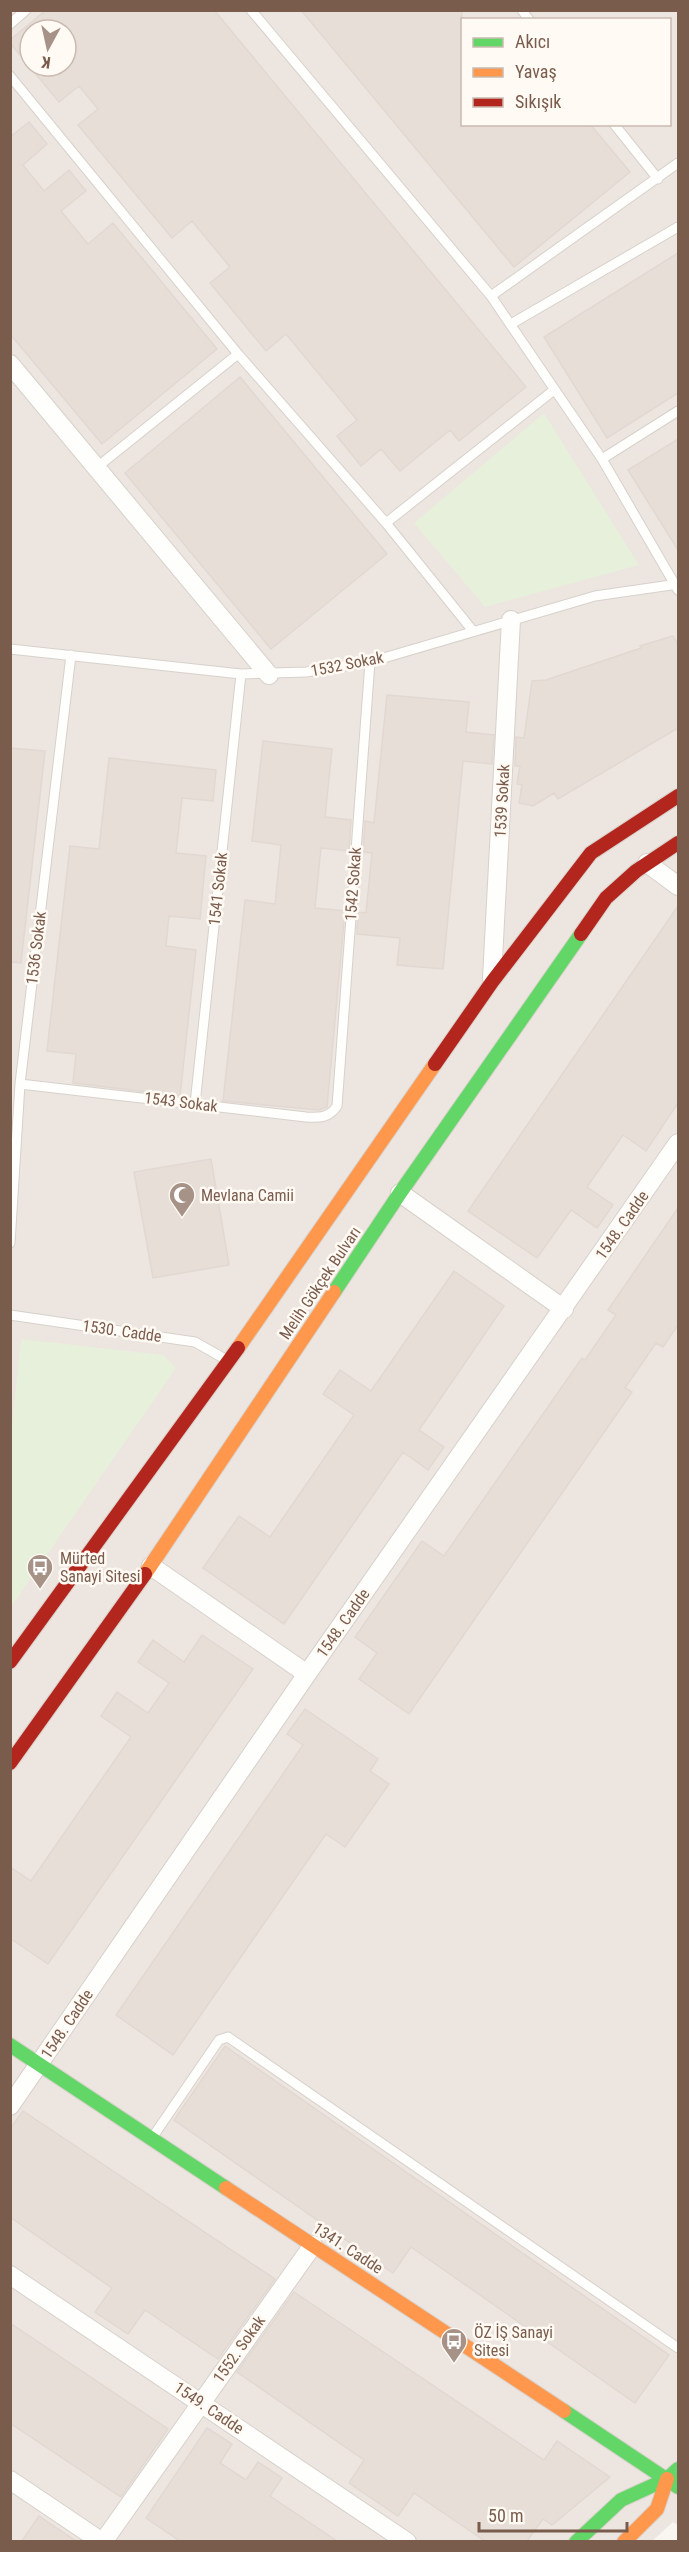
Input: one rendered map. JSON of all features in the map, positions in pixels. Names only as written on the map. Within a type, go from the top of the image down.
[{"type":"main road","name":"Melih Gökçek Bulvarı","points":[[10,1662],[229,1361],[492,982],[591,853],[678,796]]},
{"type":"main road","name":"Melih Gökçek Bulvarı","points":[[10,1763],[151,1566],[400,1193],[606,898],[647,863],[678,843]]},
{"type":"main road","name":"1341. Cadde","points":[[10,2045],[673,2483]]},
{"type":"main road","points":[[624,2541],[657,2509],[673,2483],[678,2469]]},
{"type":"main road","points":[[576,2541],[621,2500],[673,2483]]},
{"type":"street","points":[[10,364],[269,675]]},
{"type":"street","name":"1539 Sokak","points":[[492,982],[512,620]]},
{"type":"street","points":[[647,863],[678,886]]},
{"type":"street","name":"1548. Cadde","points":[[10,2106],[678,1143]]},
{"type":"street","points":[[400,1193],[564,1309]]},
{"type":"street","points":[[151,1566],[308,1674]]},
{"type":"street","name":"1552. Sokak","points":[[102,2541],[313,2245]]},
{"type":"street","name":"1549. Cadde","points":[[10,2275],[407,2541]]},
{"type":"street","points":[[10,2480],[102,2541]]},
{"type":"lane","points":[[10,24],[26,10]]},
{"type":"lane","points":[[251,10],[491,296],[602,459],[677,586]]},
{"type":"lane","points":[[10,76],[238,354],[386,523],[473,632]]},
{"type":"lane","points":[[616,126],[658,179]]},
{"type":"lane","points":[[491,296],[678,163]]},
{"type":"lane","points":[[511,324],[678,227]]},
{"type":"lane","points":[[96,468],[238,354]]},
{"type":"lane","points":[[386,523],[554,390]]},
{"type":"lane","points":[[602,459],[678,411]]},
{"type":"lane","name":"1532 Sokak","points":[[10,649],[241,674],[269,675],[316,671],[370,662],[595,596],[677,586]]},
{"type":"lane","name":"1536 Sokak","points":[[10,1243],[20,1084],[71,655]]},
{"type":"lane","name":"1542 Sokak","points":[[337,1106],[370,662]]},
{"type":"lane","name":"1541 Sokak","points":[[195,1104],[241,674]]},
{"type":"lane","name":"1543 Sokak","points":[[20,1084],[318,1118],[332,1112],[337,1106]]},
{"type":"lane","name":"1530. Cadde","points":[[10,1315],[195,1341],[229,1361]]},
{"type":"lane","points":[[152,2138],[219,2040],[228,2037],[678,2348]]},
{"type":"shaded area","points":[[11,11],[678,11],[678,2525],[673,2522],[651,2542],[11,2542]]},
{"type":"green space","points":[[544,413],[639,565],[485,607],[414,523]]},
{"type":"green space","points":[[21,1339],[164,1355],[176,1368],[11,1607],[10,1444]]},
{"type":"building","points":[[46,10],[214,10],[526,387],[459,441],[450,430],[400,471],[381,449],[361,466],[337,436],[357,420],[286,334],[266,351],[210,283],[230,267],[192,221],[172,238],[78,125],[98,109],[79,86],[59,102],[39,78],[78,78],[78,18],[36,18]]},
{"type":"building","points":[[301,10],[462,10],[461,126],[592,126],[630,172],[514,267]]},
{"type":"building","points":[[18,33],[18,53],[10,40]]},
{"type":"building","points":[[29,122],[47,144],[23,165],[44,191],[69,170],[86,191],[61,211],[88,244],[113,223],[217,349],[102,444],[10,334],[10,137]]},
{"type":"building","points":[[678,253],[678,393],[607,438],[544,337]]},
{"type":"building","points":[[240,377],[387,554],[271,649],[125,473]]},
{"type":"building","points":[[678,439],[678,550],[628,470]]},
{"type":"building","points":[[673,636],[678,645],[678,728],[558,799],[554,793],[533,806],[519,803],[522,785],[517,784],[520,766],[515,766],[516,737],[524,738],[532,681],[546,680]]},
{"type":"building","points":[[387,695],[469,702],[466,732],[494,735],[492,764],[463,761],[443,969],[397,965],[400,938],[357,934],[358,912],[366,913],[372,853],[363,852],[365,821],[374,823]]},
{"type":"building","points":[[263,741],[332,749],[325,817],[351,820],[349,851],[321,848],[315,908],[345,911],[327,1107],[319,1110],[223,1101],[245,900],[275,904],[281,845],[252,841]]},
{"type":"building","points":[[10,748],[45,751],[21,963],[10,962]]},
{"type":"building","points":[[109,758],[216,770],[213,801],[182,798],[176,853],[206,856],[200,919],[169,916],[166,946],[196,950],[180,1096],[73,1083],[76,1054],[47,1051],[70,846],[99,849]]},
{"type":"building","points":[[678,906],[678,1103],[646,1151],[623,1135],[587,1187],[613,1205],[597,1228],[571,1210],[537,1258],[468,1211]]},
{"type":"building","name":"Mevlana Camii","points":[[211,1159],[229,1265],[153,1278],[134,1172]]},
{"type":"building","points":[[678,1208],[678,1325],[663,1347],[656,1343],[625,1388],[632,1392],[409,1714],[359,1679],[377,1653],[355,1637],[422,1541],[444,1556],[582,1358],[585,1360],[616,1315],[608,1310]]},
{"type":"building","points":[[454,1271],[504,1306],[419,1430],[444,1447],[428,1470],[403,1452],[284,1624],[203,1568],[239,1516],[270,1537],[354,1415],[323,1394],[340,1370],[371,1391]]},
{"type":"building","points":[[202,1635],[253,1669],[48,1964],[10,1938],[10,1867],[31,1881],[131,1737],[101,1716],[117,1692],[148,1713],[169,1683],[138,1662],[153,1640],[184,1662]]},
{"type":"building","points":[[305,1709],[378,1759],[370,1771],[389,1784],[345,1847],[326,1834],[173,2055],[116,2015],[303,1745],[287,1734]]},
{"type":"building","points":[[225,2046],[669,2355],[635,2403],[411,2247],[393,2273],[174,2120]]},
{"type":"building","points":[[23,2111],[275,2279],[218,2359],[145,2310],[128,2334],[95,2312],[112,2288],[10,2217],[10,2129]]},
{"type":"building","points":[[294,2292],[544,2460],[557,2441],[610,2477],[552,2525],[543,2519],[527,2541],[485,2541],[414,2493],[398,2516],[349,2483],[364,2460],[237,2372]]},
{"type":"building","points":[[10,2323],[168,2429],[121,2497],[10,2423]]},
{"type":"building","points":[[207,2428],[232,2444],[220,2463],[246,2480],[258,2462],[282,2478],[270,2496],[337,2541],[180,2541],[146,2518]]},
{"type":"building","points":[[39,2516],[76,2541],[22,2541]]},
{"type":"traffic: fast","points":[[334,1292],[400,1193],[581,934]]},
{"type":"traffic: fast","points":[[10,2045],[226,2188]]},
{"type":"traffic: fast","points":[[564,2411],[678,2487]]},
{"type":"traffic: fast","points":[[576,2542],[621,2500],[667,2479],[678,2469]]},
{"type":"traffic: slow","points":[[238,1348],[435,1064]]},
{"type":"traffic: slow","points":[[145,1574],[334,1292]]},
{"type":"traffic: slow","points":[[226,2188],[564,2411]]},
{"type":"traffic: slow","points":[[624,2542],[657,2509],[667,2479]]},
{"type":"traffic: jam","points":[[435,1064],[492,982],[591,853],[678,796]]},
{"type":"traffic: jam","points":[[581,934],[606,898],[636,871],[678,843]]},
{"type":"traffic: jam","points":[[10,1662],[238,1348]]},
{"type":"traffic: jam","points":[[10,1763],[145,1574]]},
{"type":"place","name":"Mevlana Camii","points":[[182,1218]]},
{"type":"place","name":"Mürted Sanayi Sitesi","points":[[40,1590]]},
{"type":"place","name":"ÖZ İŞ Sanayi Sitesi","points":[[454,2364]]}]
